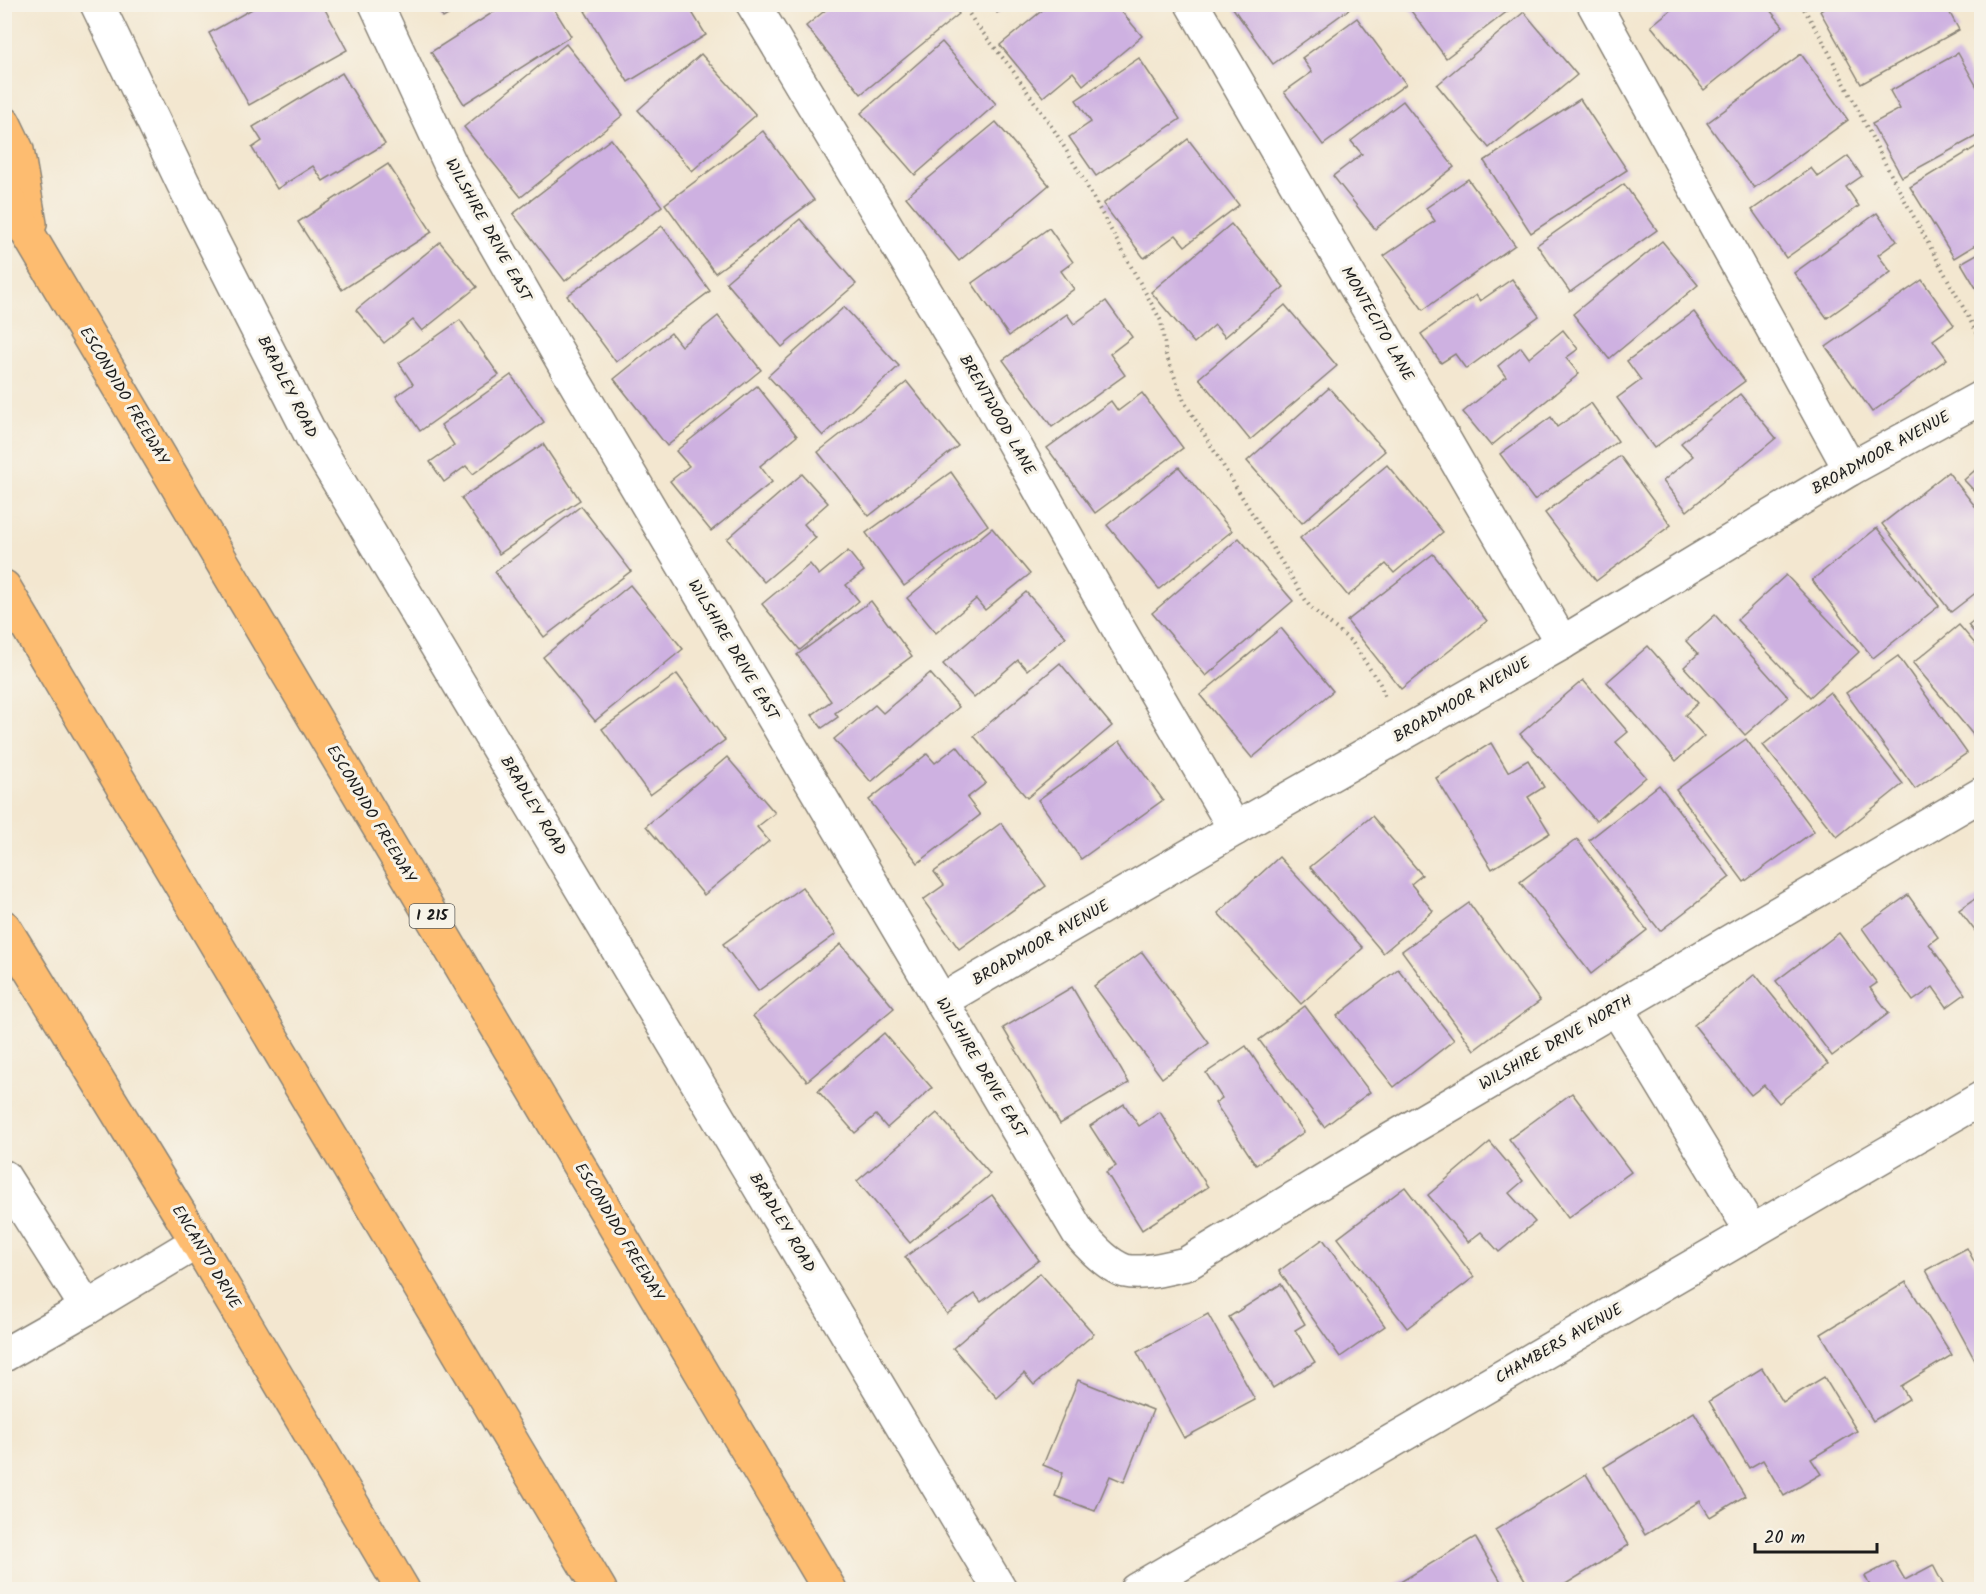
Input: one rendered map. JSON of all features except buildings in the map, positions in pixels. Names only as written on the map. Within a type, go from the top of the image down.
[{"type":"main road","points":[[4,123],[17,150],[33,243]]},
{"type":"main road","name":"ESCONDIDO FREEWAY","points":[[4,194],[830,1590]]},
{"type":"main road","points":[[4,587],[600,1590]]},
{"type":"main road","name":"ENCANTO DRIVE","points":[[4,927],[197,1242],[403,1590]]},
{"type":"street","name":"BRADLEY ROAD","points":[[97,4],[183,183],[312,437],[1000,1590]]},
{"type":"street","name":"WILSHIRE DRIVE EAST","points":[[376,4],[452,168],[566,367],[1078,1232],[1099,1255],[1125,1271]]},
{"type":"street","name":"BRENTWOOD LANE","points":[[753,4],[970,366],[1113,621],[1235,829]]},
{"type":"street","name":"MONTECITO LANE","points":[[1191,4],[1562,643]]},
{"type":"street","points":[[1594,4],[1850,469]]},
{"type":"street","name":"BROADMOOR AVENUE","points":[[941,1001],[1235,829],[1562,643],[1850,469],[1982,397]]},
{"type":"street","name":"WILSHIRE DRIVE NORTH","points":[[1125,1271],[1158,1271],[1186,1264],[1387,1142],[1982,794]]},
{"type":"street","points":[[1616,1008],[1752,1232]]},
{"type":"street","name":"CHAMBERS AVENUE","points":[[1136,1590],[1982,1098]]},
{"type":"street","points":[[4,1177],[87,1308]]},
{"type":"street","points":[[4,1355],[197,1242]]},
{"type":"path","points":[[963,4],[1011,68],[1060,140],[1161,321],[1166,355],[1184,400],[1310,607],[1352,642],[1380,684],[1399,736]]},
{"type":"path","points":[[1801,4],[1822,39],[1890,173],[1982,342]]}]
